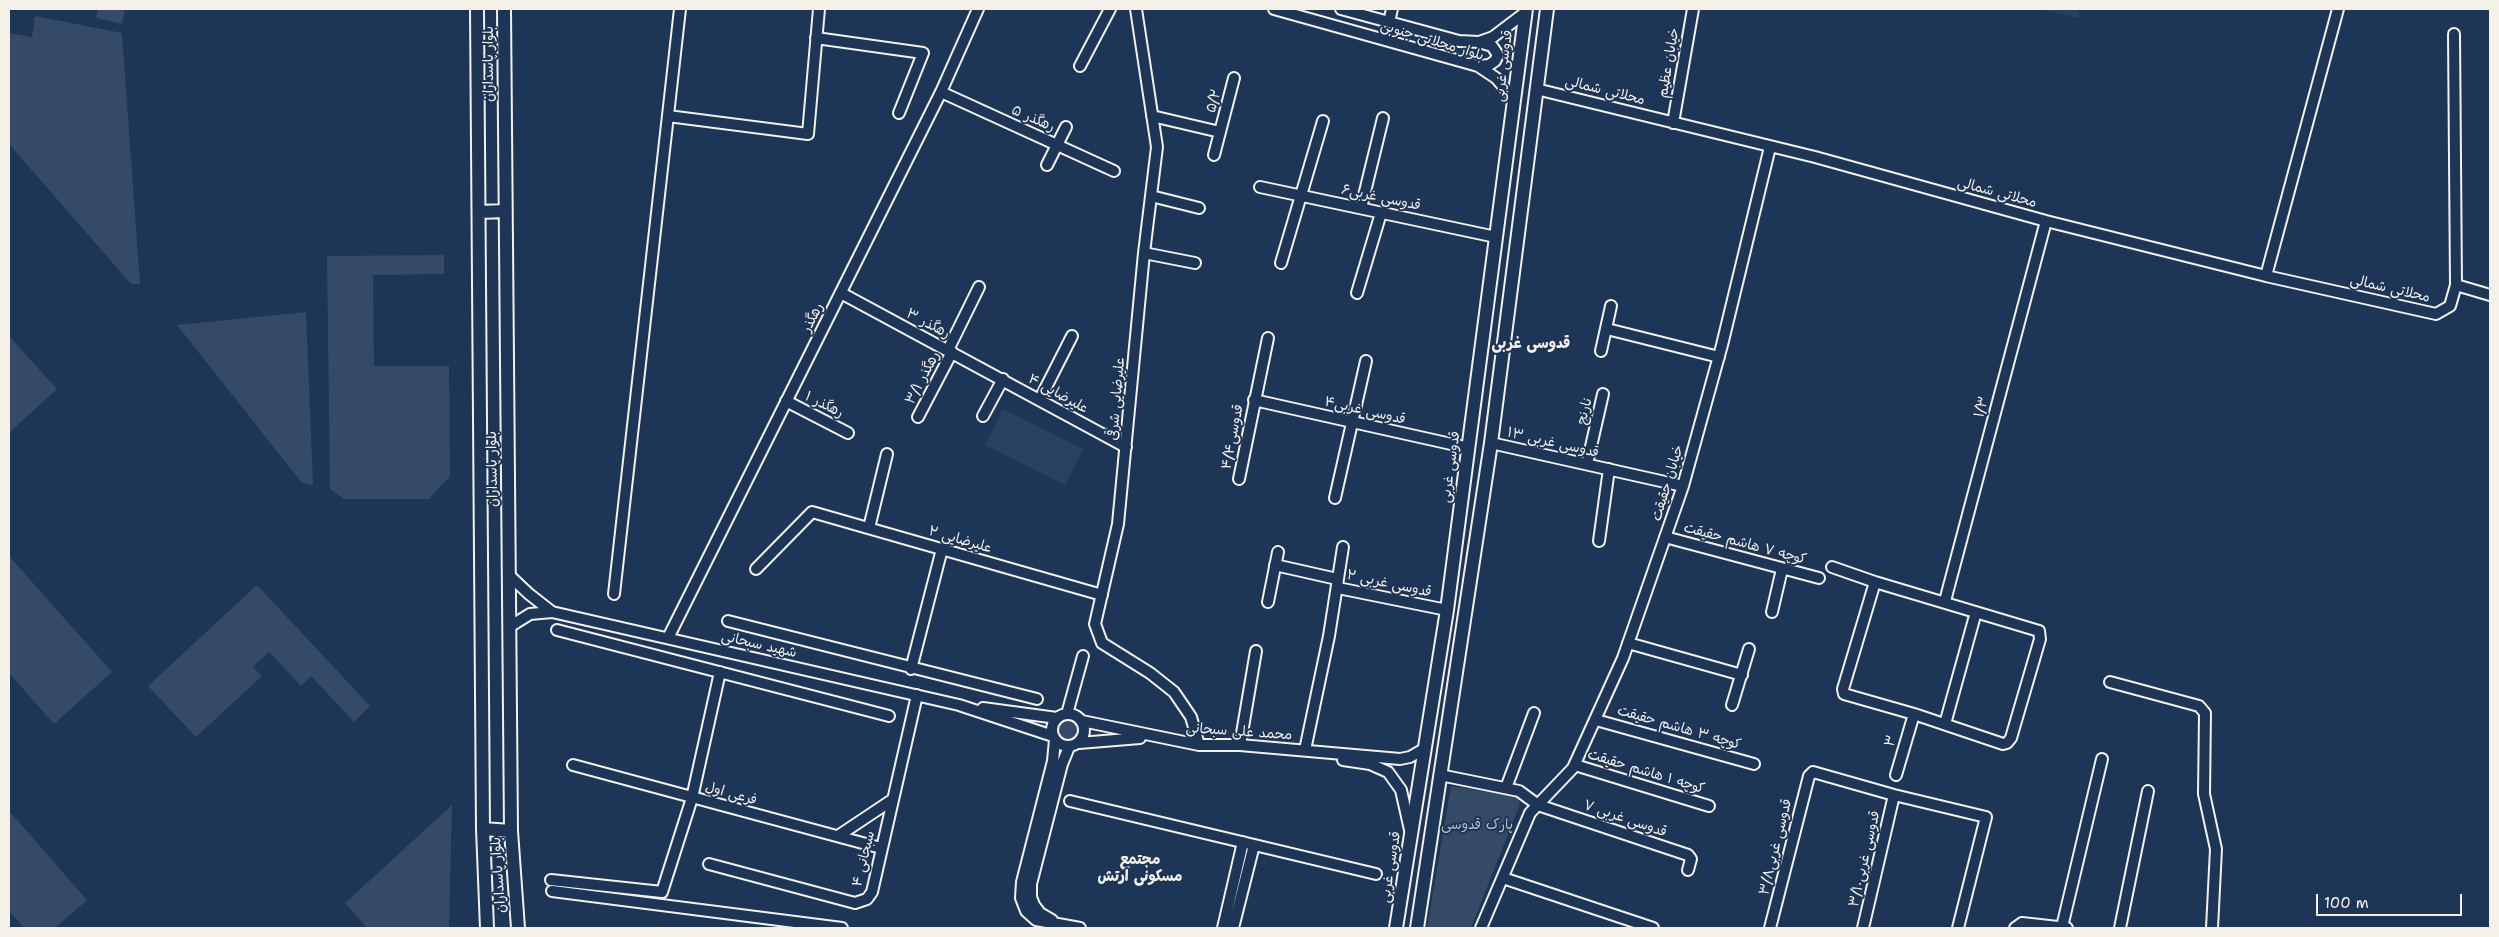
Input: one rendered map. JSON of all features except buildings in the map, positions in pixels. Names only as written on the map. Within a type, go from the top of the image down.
[{"type":"main road","name":"بلوار پاسداران","points":[[477,9],[480,212],[483,829],[487,928]]},
{"type":"main road","name":"بلوار پاسداران","points":[[504,9],[504,211],[511,831],[518,928]]},
{"type":"main road","points":[[1418,928],[1491,443],[1547,9]]},
{"type":"main road","name":"قدوسی غربی","points":[[1396,928],[1447,610],[1526,11]]},
{"type":"main road","points":[[480,212],[504,211]]},
{"type":"main road","points":[[1484,336],[1504,339]]},
{"type":"main road","points":[[1450,581],[1469,584]]},
{"type":"main road","points":[[483,829],[511,831]]},
{"type":"street","points":[[614,594],[680,9]]},
{"type":"street","points":[[668,116],[808,134],[819,9]]},
{"type":"street","name":"رهگذر","points":[[668,638],[941,92],[978,9]]},
{"type":"street","points":[[1080,66],[1110,9]]},
{"type":"street","name":"علیرضایی شرقی","points":[[1136,9],[1157,147],[1144,253],[1118,524],[1094,624],[1102,643],[1150,673],[1174,692],[1191,717],[1199,745]]},
{"type":"street","name":"بلوار محلاتی جنوبی","points":[[1274,9],[1478,66],[1496,78],[1514,99]]},
{"type":"street","name":"بلوار محلاتی جنوبی","points":[[1341,9],[1459,42],[1479,42],[1493,37],[1526,11]]},
{"type":"street","points":[[1389,22],[1392,9]]},
{"type":"street","name":"خیابان عظیم","points":[[1673,122],[1693,9]]},
{"type":"street","points":[[2266,276],[2338,9]]},
{"type":"street","points":[[2454,34],[2456,285],[2490,295]]},
{"type":"street","points":[[816,38],[923,54],[899,112]]},
{"type":"street","points":[[1478,66],[1489,65],[1495,61],[1498,55],[1492,46],[1479,42]]},
{"type":"street","name":"۵/۲","points":[[1214,155],[1234,78]]},
{"type":"street","name":"محلاتی شمالی","points":[[1536,89],[1770,146],[2046,221],[2266,276],[2436,314],[2450,306],[2456,285]]},
{"type":"street","name":"۵ رهگذر","points":[[941,92],[1114,171]]},
{"type":"street","points":[[1152,116],[1220,132]]},
{"type":"street","points":[[1361,208],[1383,118]]},
{"type":"street","points":[[1281,263],[1323,121]]},
{"type":"street","points":[[1047,165],[1066,127]]},
{"type":"street","name":"خیابان حقیقت","points":[[1481,928],[1530,813],[1575,765],[1628,643],[1683,486],[1719,357],[1770,146]]},
{"type":"street","name":"قدوسی غربی۶","points":[[1260,187],[1496,237]]},
{"type":"street","points":[[1151,196],[1199,208]]},
{"type":"street","points":[[1357,293],[1381,213]]},
{"type":"street","name":"۱/۳","points":[[1945,601],[2046,221]]},
{"type":"street","points":[[1144,253],[1195,263]]},
{"type":"street","name":"۳/۱ رهگذر","points":[[918,417],[979,286]]},
{"type":"street","name":"۳ رهگذر","points":[[840,293],[1003,380]]},
{"type":"street","points":[[1601,351],[1612,306]]},
{"type":"street","points":[[1607,329],[1719,357]]},
{"type":"street","points":[[1040,399],[1072,336]]},
{"type":"street","name":"قدوسی۴/۴","points":[[1239,479],[1268,338]]},
{"type":"street","points":[[1335,498],[1366,361]]},
{"type":"street","points":[[984,416],[1003,380]]},
{"type":"street","name":"۴ علیرضایی","points":[[1003,380],[1126,447]]},
{"type":"street","name":"نارنج","points":[[1587,464],[1604,394]]},
{"type":"street","name":"قدوسی غربی۴","points":[[1254,400],[1469,448]]},
{"type":"street","name":"۱ رهگذر","points":[[786,401],[848,433]]},
{"type":"street","name":"۱۳ قدوسی غربی","points":[[1491,443],[1683,486]]},
{"type":"street","points":[[869,528],[887,454]]},
{"type":"street","points":[[1598,541],[1610,469]]},
{"type":"street","name":"۲ علیرضایی","points":[[756,570],[812,512],[1102,595]]},
{"type":"street","name":"کوچه ۷ هاشم حقیقت","points":[[1665,537],[1818,578]]},
{"type":"street","points":[[1305,750],[1329,636],[1343,547]]},
{"type":"street","points":[[911,669],[942,549]]},
{"type":"street","points":[[1268,602],[1278,552]]},
{"type":"street","name":"۲ قدوسی غربی","points":[[1275,565],[1337,579],[1338,588],[1447,610]]},
{"type":"street","points":[[1832,566],[1875,582],[1945,601],[2039,631],[2040,639],[2011,738],[2007,744],[1844,694],[1843,689],[1875,582]]},
{"type":"street","points":[[1772,612],[1782,569]]},
{"type":"street","points":[[509,575],[528,594],[552,612]]},
{"type":"street","points":[[509,627],[530,614],[552,612]]},
{"type":"street","name":"شهید سبحانی","points":[[552,612],[959,705],[1054,738]]},
{"type":"street","points":[[1945,724],[1976,612]]},
{"type":"street","points":[[728,621],[911,669],[1037,699]]},
{"type":"street","points":[[556,630],[889,716]]},
{"type":"street","points":[[1628,643],[1742,675]]},
{"type":"street","points":[[1732,706],[1749,649]]},
{"type":"street","points":[[1240,744],[1256,651]]},
{"type":"street","points":[[1032,864],[1053,761],[1054,738],[1052,727],[1062,716],[1083,656]]},
{"type":"street","points":[[551,880],[662,892],[692,798],[720,672]]},
{"type":"street","points":[[2110,682],[2199,706],[2205,713],[2204,794],[2216,849],[2212,928]]},
{"type":"street","name":"سبحانی ۴","points":[[709,864],[855,903],[862,902],[872,892],[917,695]]},
{"type":"street","name":"شهید سبحانی","points":[[959,705],[1062,716]]},
{"type":"street","points":[[1506,788],[1534,714]]},
{"type":"street","name":"۳","points":[[1896,775],[1914,714]]},
{"type":"street","points":[[1062,716],[1078,717],[1082,721],[1084,732],[1079,742],[1068,747],[1021,898],[1026,911],[1036,920],[1056,922],[1080,928]]},
{"type":"street","name":"کوچه ۳ هاشم حقیقت","points":[[1596,720],[1754,764]]},
{"type":"street","name":"محمد علی سبحانی","points":[[1082,721],[1151,737],[1199,745],[1240,744],[1400,759],[1410,757],[1424,749]]},
{"type":"street","name":"محمد علی سبحانی","points":[[1079,742],[1151,737]]},
{"type":"street","points":[[1054,738],[1068,747]]},
{"type":"street","name":"محمد علی سبحانی","points":[[1324,752],[1330,758],[1370,764],[1388,772],[1401,790],[1411,833]]},
{"type":"street","points":[[2015,928],[2022,923],[2065,928],[2102,759]]},
{"type":"street","name":"فرعی اول","points":[[573,765],[881,848]]},
{"type":"street","name":"کوچه ۱ هاشم حقیقت","points":[[1575,765],[1709,806]]},
{"type":"street","name":"قدوسی غربی۳/۸","points":[[1770,928],[1811,774],[1813,772],[1894,795]]},
{"type":"street","points":[[1440,775],[1506,788],[1524,794],[1538,805]]},
{"type":"street","points":[[2120,928],[2148,791]]},
{"type":"street","points":[[1894,795],[1986,817],[1958,928]]},
{"type":"street","name":"قدوسی غربی۳/۱۰","points":[[1863,928],[1894,795]]},
{"type":"street","points":[[838,836],[892,800]]},
{"type":"street","points":[[1070,801],[1376,874]]},
{"type":"street","name":"۷ قدوسی غربی","points":[[1538,805],[1688,855],[1691,859],[1688,870]]},
{"type":"street","points":[[1222,928],[1248,844]]},
{"type":"street","points":[[1233,928],[1248,844]]},
{"type":"street","points":[[1503,878],[1654,928]]},
{"type":"street","points":[[552,891],[761,924],[842,928]]},
{"type":"shaded area","points":[[2039,9],[2079,9],[2079,18]]},
{"type":"shaded area","points":[[1003,409],[1083,449],[1065,485],[985,445]]},
{"type":"green space","points":[[98,9],[125,9],[122,24],[96,18]]},
{"type":"green space","points":[[35,16],[122,33],[140,284],[131,284],[9,144],[9,33],[32,37]]},
{"type":"green space","points":[[444,255],[444,274],[373,275],[374,366],[449,366],[450,476],[429,499],[344,499],[330,489],[327,256]]},
{"type":"green space","points":[[306,312],[313,485],[302,483],[177,325]]},
{"type":"green space","points":[[9,336],[57,389],[9,433]]},
{"type":"green space","points":[[9,556],[112,672],[54,724],[9,673]]},
{"type":"green space","points":[[257,585],[370,706],[354,722],[311,676],[301,686],[269,652],[253,667],[262,676],[196,737],[148,686]]},
{"type":"green space","points":[[1064,720],[1072,720],[1078,726],[1078,734],[1072,740],[1064,740],[1058,734],[1058,726]]},
{"type":"green space","name":"پارک قدوسی","points":[[1451,786],[1517,797],[1520,804],[1471,928],[1427,928]]},
{"type":"green space","points":[[452,805],[449,928],[367,928],[345,903]]},
{"type":"green space","points":[[11,813],[87,900],[55,928],[24,928],[9,911],[9,815]]},
{"type":"district","name":"قدوسی غربی","points":[[1531,344]]},
{"type":"district","name":"مجتمع مسکونی ارتش","points":[[1140,868]]}]
